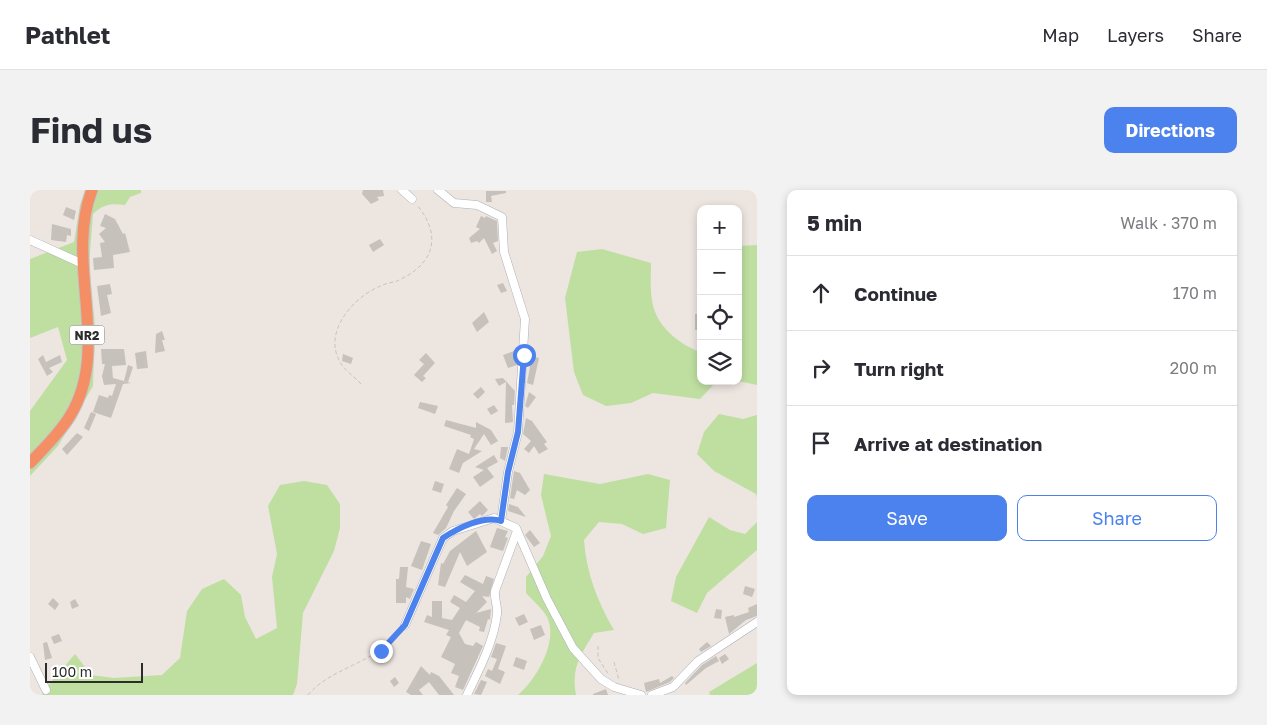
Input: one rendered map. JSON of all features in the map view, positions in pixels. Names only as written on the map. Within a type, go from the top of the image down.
[{"type":"highway","name":"NR2","points":[[30,463],[56,436],[70,416],[83,383],[88,355],[83,264],[85,213],[92,190]]},
{"type":"street","points":[[402,190],[412,199]]},
{"type":"street","points":[[438,190],[454,203],[477,205],[502,217],[504,252],[525,319],[518,432],[508,472],[501,521]]},
{"type":"street","points":[[30,240],[83,264]]},
{"type":"street","points":[[405,625],[443,538],[453,531],[494,518],[517,531],[547,599],[573,648],[601,679],[614,687],[641,695]]},
{"type":"street","points":[[467,695],[483,661],[495,622],[498,612],[494,598],[495,590],[517,531]]},
{"type":"street","points":[[652,695],[673,687],[698,660],[757,622]]},
{"type":"street","points":[[30,657],[46,690]]},
{"type":"path","points":[[361,384],[340,362],[334,338],[336,329],[360,298],[383,284],[394,283],[409,275],[425,263],[428,258],[432,244],[430,227],[423,213],[412,199]]},
{"type":"path","points":[[308,695],[320,682],[381,651],[405,625]]},
{"type":"path","points":[[598,646],[598,658],[606,672],[619,684],[614,662]]},
{"type":"green space","points":[[85,190],[141,190],[141,193],[130,197],[125,205],[107,205],[93,214],[89,265],[95,326],[93,386],[58,446],[30,476],[30,411],[67,360],[58,327],[30,338],[30,259],[74,242],[80,205]]},
{"type":"green space","points":[[757,245],[757,385],[742,382],[742,246]]},
{"type":"green space","points":[[602,249],[651,263],[652,302],[659,320],[675,337],[697,351],[697,385],[713,385],[700,399],[653,393],[631,403],[606,406],[583,395],[574,372],[565,298],[577,252]]},
{"type":"green space","points":[[719,414],[743,419],[757,415],[757,498],[756,494],[714,471],[697,454],[704,432]]},
{"type":"green space","points":[[544,474],[600,484],[648,474],[670,480],[666,528],[643,534],[622,524],[599,522],[584,540],[587,564],[594,587],[614,630],[594,633],[578,662],[575,677],[576,695],[518,695],[532,680],[538,670],[548,648],[550,637],[547,617],[526,593],[526,577],[543,556],[551,536],[541,495]]},
{"type":"green space","points":[[304,481],[327,485],[340,504],[340,528],[334,551],[303,613],[297,684],[293,695],[42,695],[75,654],[91,675],[114,678],[162,675],[180,658],[187,611],[202,589],[224,579],[241,595],[245,617],[256,639],[277,628],[272,577],[277,554],[268,506],[280,485]]},
{"type":"green space","points":[[709,517],[730,530],[745,534],[757,522],[757,550],[707,593],[697,613],[671,601],[676,577]]},
{"type":"green space","points":[[757,663],[757,695],[710,695],[709,692]]},
{"type":"building","points":[[363,190],[383,190],[384,196],[377,197],[379,200],[371,204],[362,194]]},
{"type":"building","points":[[486,191],[506,191],[506,193],[491,196],[492,202],[486,202]]},
{"type":"building","points":[[66,207],[76,211],[74,220],[63,215]]},
{"type":"building","points":[[105,214],[115,219],[123,234],[125,233],[130,252],[113,255],[114,268],[94,270],[93,258],[102,257],[100,243],[105,242],[99,234],[106,228],[100,226]]},
{"type":"building","points":[[481,216],[497,221],[498,241],[493,243],[497,251],[492,254],[484,238],[479,243],[477,241],[471,243],[469,238],[480,229],[476,227]]},
{"type":"building","points":[[52,224],[71,229],[71,236],[67,235],[66,242],[51,240]]},
{"type":"building","points":[[380,239],[384,245],[373,252],[369,245]]},
{"type":"building","points":[[503,283],[507,291],[501,293],[497,285]]},
{"type":"building","points":[[110,284],[112,294],[107,295],[111,313],[101,316],[97,286]]},
{"type":"building","points":[[484,312],[489,322],[477,332],[472,323]]},
{"type":"building","points":[[695,314],[697,314],[697,330],[695,330]]},
{"type":"building","points":[[162,331],[165,340],[162,340],[165,351],[155,353],[156,334]]},
{"type":"building","points":[[101,349],[124,349],[126,365],[112,366],[113,378],[131,383],[123,384],[111,418],[93,412],[99,395],[108,398],[109,395],[112,396],[116,384],[104,385],[102,376],[105,364],[102,364]]},
{"type":"building","points":[[146,351],[148,368],[137,369],[135,353]]},
{"type":"building","points":[[514,351],[517,365],[508,368],[503,355]]},
{"type":"building","points":[[426,353],[435,363],[423,376],[426,378],[422,382],[414,375],[424,364],[419,360]]},
{"type":"building","points":[[343,354],[353,358],[351,364],[342,361]]},
{"type":"building","points":[[43,355],[46,362],[60,355],[62,362],[49,368],[53,372],[47,376],[38,359]]},
{"type":"building","points":[[531,356],[539,358],[533,385],[527,383],[530,367],[528,365]]},
{"type":"building","points":[[128,365],[133,367],[128,382],[124,381]]},
{"type":"building","points":[[503,378],[515,391],[514,405],[512,405],[513,422],[505,423],[506,382],[499,386],[495,379]]},
{"type":"building","points":[[481,387],[485,392],[478,399],[473,394]]},
{"type":"building","points":[[529,392],[536,397],[528,408],[525,406]]},
{"type":"building","points":[[420,402],[438,406],[435,414],[418,408]]},
{"type":"building","points":[[494,405],[498,411],[491,415],[487,409]]},
{"type":"building","points":[[91,412],[96,414],[89,431],[84,428]]},
{"type":"building","points":[[526,418],[532,421],[547,442],[544,444],[548,449],[539,454],[534,446],[529,453],[524,449],[531,441],[523,434]]},
{"type":"building","points":[[446,420],[476,428],[476,422],[491,430],[498,441],[491,445],[484,434],[474,449],[482,451],[463,463],[459,473],[449,469],[457,449],[469,454],[474,439],[470,437],[471,435],[444,426]]},
{"type":"building","points":[[77,433],[83,437],[67,455],[62,449]]},
{"type":"building","points":[[501,447],[508,447],[505,461],[500,458]]},
{"type":"building","points":[[494,455],[498,462],[487,468],[494,477],[480,487],[473,477],[484,470],[475,467]]},
{"type":"building","points":[[514,471],[520,473],[530,490],[525,495],[517,490],[514,499],[510,498]]},
{"type":"building","points":[[435,481],[444,484],[441,493],[432,490]]},
{"type":"building","points":[[457,488],[466,494],[454,511],[446,528],[438,535],[433,533],[448,507],[446,505]]},
{"type":"building","points":[[480,501],[488,510],[482,516],[480,514],[474,519],[468,512]]},
{"type":"building","points":[[509,504],[518,507],[526,517],[508,511]]},
{"type":"building","points":[[497,528],[508,531],[505,537],[508,538],[503,551],[490,547]]},
{"type":"building","points":[[530,530],[540,543],[534,547],[525,535]]},
{"type":"building","points":[[476,531],[487,552],[467,566],[460,552],[445,587],[438,585],[441,563],[443,564],[450,551]]},
{"type":"building","points":[[421,541],[431,544],[422,570],[411,566]]},
{"type":"building","points":[[400,567],[408,567],[406,587],[414,589],[410,599],[406,597],[406,603],[396,603],[396,579],[399,579]]},
{"type":"building","points":[[465,575],[483,584],[486,576],[494,579],[489,597],[482,596],[487,602],[476,613],[491,609],[490,620],[488,619],[484,632],[479,631],[480,627],[466,620],[459,633],[465,644],[473,646],[476,642],[483,646],[463,690],[455,687],[459,676],[451,673],[455,664],[441,657],[451,637],[446,635],[449,630],[424,622],[427,615],[432,617],[432,601],[442,601],[442,618],[452,620],[460,608],[450,602],[454,595],[466,602],[475,591],[460,582]]},
{"type":"building","points":[[745,586],[755,589],[752,597],[743,594]]},
{"type":"building","points":[[53,598],[59,604],[55,610],[48,604]]},
{"type":"building","points":[[75,599],[79,606],[72,609],[70,602]]},
{"type":"building","points":[[757,604],[757,616],[746,620],[729,634],[725,617],[734,615],[734,617],[749,612],[748,608]]},
{"type":"building","points":[[716,609],[722,610],[721,619],[714,618]]},
{"type":"building","points":[[524,614],[528,622],[519,626],[515,618]]},
{"type":"building","points":[[541,625],[545,635],[534,640],[530,629]]},
{"type":"building","points":[[59,634],[62,641],[54,644],[51,637]]},
{"type":"building","points":[[47,642],[52,658],[45,660],[43,643]]},
{"type":"building","points":[[707,642],[711,646],[701,652],[699,649]]},
{"type":"building","points":[[496,643],[506,646],[498,669],[505,672],[500,684],[485,676],[488,669],[492,671],[497,659],[491,657]]},
{"type":"building","points":[[725,654],[729,659],[722,664],[719,658]]},
{"type":"building","points":[[716,656],[719,661],[706,668],[686,685],[685,683],[702,665]]},
{"type":"building","points":[[516,657],[527,661],[524,670],[513,666]]},
{"type":"building","points":[[421,666],[430,675],[431,672],[439,676],[454,695],[439,695],[429,682],[419,690],[423,695],[411,695],[406,692]]},
{"type":"building","points":[[672,676],[674,678],[670,682],[646,692],[644,683],[659,679],[660,683]]},
{"type":"building","points":[[395,677],[399,683],[394,687],[390,681]]},
{"type":"building","points":[[481,680],[487,682],[481,695],[474,694]]},
{"type":"building","points":[[606,689],[608,695],[593,695],[593,694]]},
{"type":"route","points":[[381,651],[396,637],[405,625],[416,604],[443,538],[453,531],[471,524],[494,518],[501,521],[508,472],[518,432],[524,355]]}]
